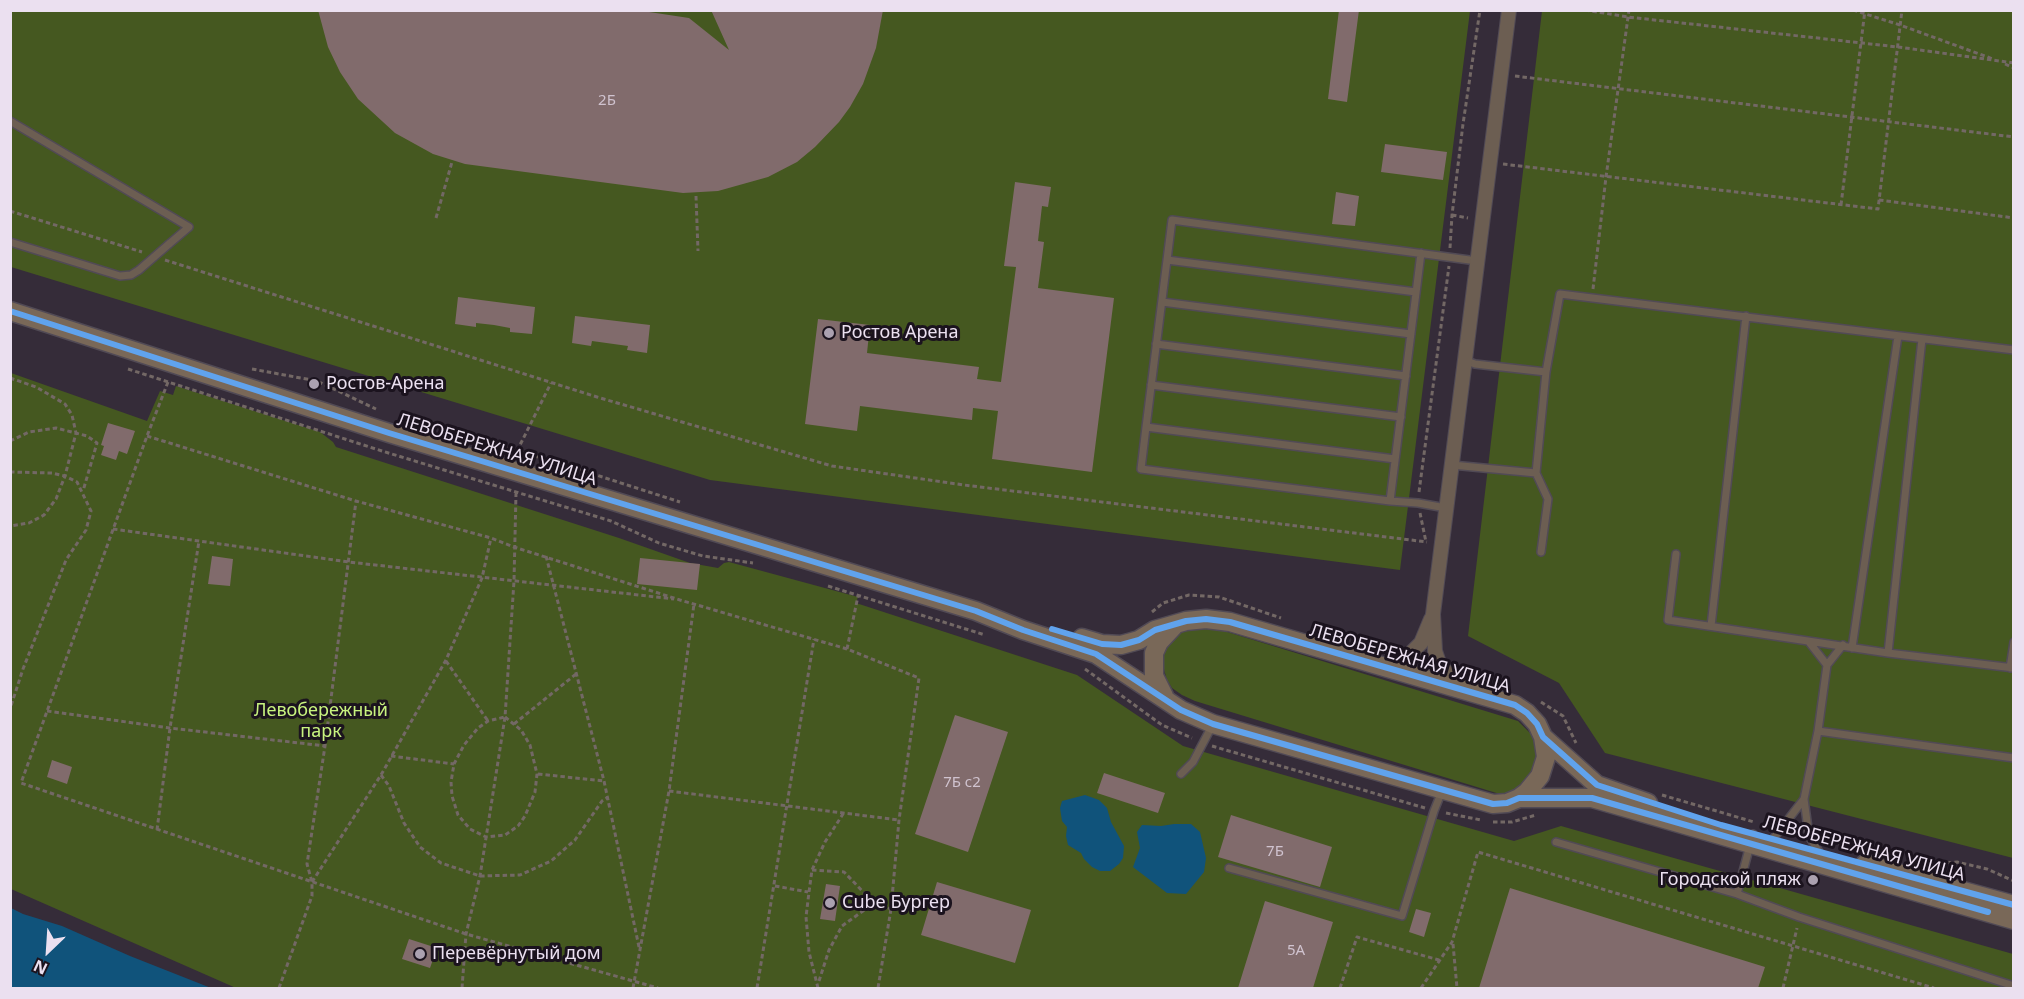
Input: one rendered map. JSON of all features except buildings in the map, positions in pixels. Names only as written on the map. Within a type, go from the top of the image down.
[{"type":"main road","name":"ЛЕВОБЕРЕЖНАЯ УЛИЦА","points":[[10,310],[388,433],[976,611],[1023,630],[1096,654],[1181,710],[1213,724],[1493,804],[1507,803],[1519,798],[1592,798],[1752,839],[1777,834],[1819,852],[2013,905]]},
{"type":"main road","name":"ЛЕВОБЕРЕЖНАЯ УЛИЦА","points":[[976,611],[1025,621],[1102,644],[1121,645],[1139,640],[1155,630],[1186,621],[1206,618],[1230,622],[1515,705],[1537,724],[1543,737],[1597,784],[1752,839],[2013,921]]},
{"type":"main road","points":[[1165,698],[1154,676],[1154,653],[1158,642],[1175,625]]},
{"type":"main road","points":[[1519,798],[1540,776],[1546,757],[1543,737]]},
{"type":"street","points":[[1470,693],[1440,666],[1435,651],[1433,614],[1509,10]]},
{"type":"street","points":[[1381,666],[1403,658],[1421,643],[1433,614]]},
{"type":"lane","points":[[10,121],[189,227],[140,270],[131,275],[120,276],[10,242]]},
{"type":"lane","points":[[1446,508],[1141,469],[1156,344],[1172,220],[1477,261]]},
{"type":"lane","points":[[1390,501],[1421,253]]},
{"type":"lane","points":[[1167,260],[1416,292]]},
{"type":"lane","points":[[1541,552],[1548,499],[1536,473],[1546,372],[1560,294],[2013,350]]},
{"type":"lane","points":[[1162,302],[1411,334]]},
{"type":"lane","points":[[1711,626],[1746,316]]},
{"type":"lane","points":[[1852,648],[1898,336]]},
{"type":"lane","points":[[1888,653],[1922,339]]},
{"type":"lane","points":[[1156,344],[1406,376]]},
{"type":"lane","points":[[1464,360],[1475,364],[1546,372]]},
{"type":"lane","points":[[1151,385],[1401,417]]},
{"type":"lane","points":[[1146,427],[1395,459]]},
{"type":"lane","points":[[1451,465],[1536,473]]},
{"type":"lane","points":[[1676,554],[1668,620],[1809,642],[2012,668],[2013,642]]},
{"type":"lane","points":[[1809,642],[1827,665]]},
{"type":"lane","points":[[1819,852],[1809,836],[1804,799],[1818,731],[1827,665],[1843,645]]},
{"type":"lane","points":[[1181,774],[1193,762],[1213,724]]},
{"type":"lane","points":[[1818,731],[2013,759]]},
{"type":"lane","points":[[1229,868],[1402,916],[1442,791]]},
{"type":"lane","points":[[1777,834],[1804,799]]},
{"type":"lane","points":[[1737,894],[1752,839]]},
{"type":"lane","points":[[1556,842],[1737,894],[1799,917],[2013,986]]},
{"type":"path","points":[[158,258],[552,382],[832,466],[964,485],[1426,542],[1418,503],[1450,257],[1452,215],[1480,10]]},
{"type":"path","points":[[1585,10],[2013,63]]},
{"type":"path","points":[[1592,297],[1629,10]]},
{"type":"path","points":[[1853,10],[1865,12],[2000,61],[2013,68]]},
{"type":"path","points":[[1490,161],[1878,209],[1902,10]]},
{"type":"path","points":[[1841,205],[1865,12]]},
{"type":"path","points":[[1500,74],[2013,137]]},
{"type":"path","points":[[436,218],[452,162]]},
{"type":"path","points":[[696,196],[698,250]]},
{"type":"path","points":[[1879,200],[2013,218]]},
{"type":"path","points":[[10,210],[147,254]]},
{"type":"path","points":[[123,367],[516,493],[611,521],[659,543],[703,556],[756,563]]},
{"type":"path","points":[[249,369],[317,381],[377,410]]},
{"type":"path","points":[[10,378],[36,387],[65,404],[72,415],[76,433],[56,500],[44,515],[29,523],[10,526]]},
{"type":"path","points":[[168,382],[21,783],[466,934],[658,988]]},
{"type":"path","points":[[462,988],[466,934],[480,876],[505,717],[514,581],[517,451],[552,382]]},
{"type":"path","points":[[10,441],[28,432],[56,428],[87,436],[97,443],[82,492]]},
{"type":"path","points":[[434,428],[517,451],[683,503]]},
{"type":"path","points":[[147,436],[356,501],[491,538],[680,600],[814,639],[919,678],[899,820],[891,909],[878,988]]},
{"type":"path","points":[[10,472],[52,473],[65,476],[77,482],[91,511],[86,530],[66,560],[23,669],[10,709]]},
{"type":"path","points":[[279,988],[312,896],[312,882],[307,864],[325,746],[356,501]]},
{"type":"path","points":[[113,529],[349,562],[680,600]]},
{"type":"path","points":[[312,882],[381,775],[446,660],[482,578],[491,538]]},
{"type":"path","points":[[157,831],[170,728],[199,541]]},
{"type":"path","points":[[546,556],[608,797],[639,947]]},
{"type":"path","points":[[824,585],[990,636]]},
{"type":"path","points":[[847,650],[859,595]]},
{"type":"path","points":[[1147,616],[1163,603],[1189,595],[1219,597],[1285,619]]},
{"type":"path","points":[[633,988],[669,791],[694,604]]},
{"type":"path","points":[[757,988],[814,639]]},
{"type":"path","points":[[446,660],[488,721]]},
{"type":"path","points":[[1078,663],[1162,725],[1204,743],[1434,811],[1496,823],[1512,822],[1539,814]]},
{"type":"path","points":[[514,724],[577,674]]},
{"type":"path","points":[[1530,698],[1542,702],[1563,716],[1576,744]]},
{"type":"path","points":[[47,711],[325,746]]},
{"type":"path","points":[[505,717],[514,724],[530,744],[537,774],[531,803],[518,826],[505,835],[486,837],[470,829],[458,815],[452,796],[451,782],[454,764],[464,745],[478,728],[488,721],[505,717]]},
{"type":"path","points":[[391,756],[454,764]]},
{"type":"path","points":[[537,774],[604,781]]},
{"type":"path","points":[[381,775],[389,786],[404,823],[420,847],[441,862],[480,876],[520,875],[551,861],[575,840],[602,801],[608,797]]},
{"type":"path","points":[[669,791],[899,820]]},
{"type":"path","points":[[1660,794],[1777,834]]},
{"type":"path","points":[[818,988],[809,952],[806,917],[809,892],[813,870],[825,842],[844,813]]},
{"type":"path","points":[[1809,836],[1867,850]]},
{"type":"path","points":[[1420,988],[1452,942],[1478,852],[1934,988]]},
{"type":"path","points":[[1924,865],[1957,862],[1987,869],[2013,881]]},
{"type":"path","points":[[813,870],[844,872],[874,903],[891,909]]},
{"type":"path","points":[[775,886],[809,892]]},
{"type":"path","points":[[818,983],[829,950],[842,926],[874,903]]},
{"type":"path","points":[[1783,988],[1799,917]]},
{"type":"path","points":[[1340,988],[1358,937],[1440,960]]},
{"type":"path","points":[[1452,942],[1457,988]]},
{"type":"green space","name":"Ростов Арена","points":[[10,11],[1470,11],[1400,570],[710,480],[11,267]]},
{"type":"green space","points":[[1542,11],[2013,11],[2013,858],[1605,753],[1559,683],[1468,636]]},
{"type":"green space","name":"Левобережный парк","points":[[11,373],[147,421],[160,391],[173,395],[176,386],[320,432],[336,447],[690,563],[718,568],[729,562],[858,597],[856,603],[1077,675],[1183,746],[1514,841],[1561,826],[2013,954],[2013,988],[236,988],[11,889]]},
{"type":"green space","points":[[1198,623],[1518,721],[1533,736],[1539,758],[1536,769],[1524,787],[1503,795],[1195,701],[1172,688],[1163,666],[1163,653],[1167,643],[1175,634]]},
{"type":"water","points":[[1085,795],[1099,800],[1107,808],[1111,822],[1124,846],[1123,858],[1110,871],[1100,871],[1092,867],[1081,853],[1068,845],[1067,827],[1062,821],[1060,808],[1062,801]]},
{"type":"water","points":[[1191,824],[1200,832],[1206,858],[1204,872],[1186,894],[1167,893],[1133,867],[1140,848],[1137,832],[1142,825]]},
{"type":"water","points":[[11,908],[62,926],[211,988],[11,988]]},
{"type":"cycle path","points":[[10,311],[389,433],[976,611],[1023,630],[1096,654],[1181,710],[1213,724],[1493,804],[1507,803],[1519,798],[1592,798],[1988,912]]},
{"type":"cycle path","points":[[1052,629],[1102,644],[1121,645],[1139,640],[1155,630],[1186,621],[1206,619],[1230,622],[1515,705],[1537,724],[1543,737],[1597,785],[1721,825],[2014,905]]},
{"type":"place","name":"Ростов Арена","points":[[829,333]]},
{"type":"place","name":"Ростов-Арена","points":[[314,384]]},
{"type":"place","name":"Городской пляж","points":[[1813,880]]},
{"type":"place","name":"Cube Бургер","points":[[830,903]]},
{"type":"place","name":"Перевёрнутый дом","points":[[420,954]]}]
